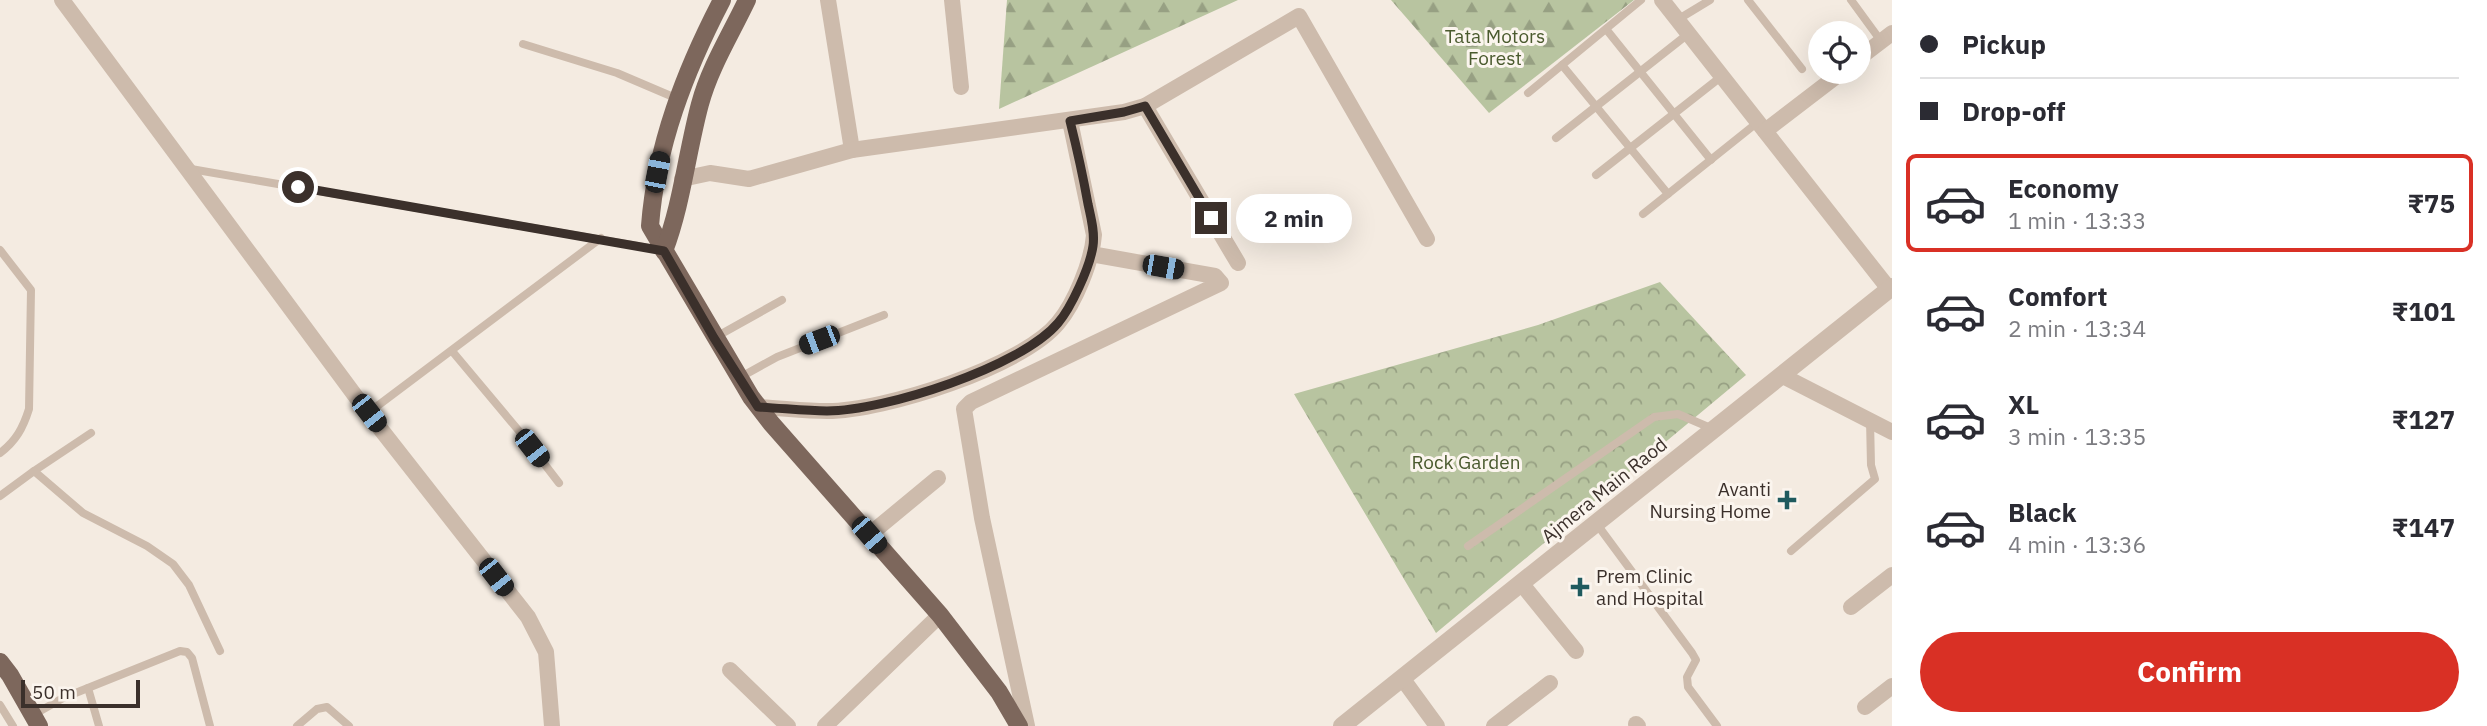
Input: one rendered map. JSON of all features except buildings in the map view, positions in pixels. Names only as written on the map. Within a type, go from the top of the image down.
[{"type":"main road","points":[[722,0],[689,68],[662,145],[652,198],[650,226],[714,338],[758,407],[940,615],[999,692],[1019,726]]},
{"type":"main road","points":[[664,251],[675,222],[682,179],[708,80],[747,0]]},
{"type":"main road","points":[[0,662],[36,720]]},
{"type":"street","points":[[62,0],[369,413],[528,617],[546,652],[552,726]]},
{"type":"street","points":[[828,0],[852,150]]},
{"type":"street","points":[[952,0],[961,87]]},
{"type":"street","points":[[1662,0],[1891,288]]},
{"type":"street","points":[[682,179],[710,173],[749,179],[852,150],[1124,112],[1145,106],[1299,16],[1427,239]]},
{"type":"street","points":[[1871,49],[1887,37]]},
{"type":"street","points":[[1761,127],[1824,84]]},
{"type":"street","points":[[1145,106],[1238,263]]},
{"type":"street","points":[[758,407],[829,411],[893,401],[956,382],[1006,360],[1042,338],[1065,313],[1091,254],[1094,235],[1070,121]]},
{"type":"street","points":[[1027,726],[982,518],[964,409],[971,402],[1221,283],[1215,276],[1091,254]]},
{"type":"street","name":"Ajmera Main Raod","points":[[1348,724],[1891,288]]},
{"type":"street","points":[[1781,375],[1892,432]]},
{"type":"street","points":[[869,535],[938,478]]},
{"type":"street","points":[[1851,607],[1892,575]]},
{"type":"street","points":[[1521,583],[1576,651]]},
{"type":"street","points":[[825,726],[940,615]]},
{"type":"street","points":[[730,670],[788,726]]},
{"type":"street","points":[[1402,678],[1437,726]]},
{"type":"street","points":[[1494,726],[1550,683]]},
{"type":"street","points":[[1865,707],[1892,686]]},
{"type":"lane","points":[[1528,93],[1641,0]]},
{"type":"lane","points":[[1678,20],[1710,0]]},
{"type":"lane","points":[[1748,0],[1802,69]]},
{"type":"lane","points":[[1851,0],[1887,37]]},
{"type":"lane","points":[[1606,29],[1711,160]]},
{"type":"lane","points":[[1556,138],[1688,34]]},
{"type":"lane","points":[[523,44],[617,73],[678,99]]},
{"type":"lane","points":[[1562,65],[1598,105],[1668,194]]},
{"type":"lane","points":[[1596,175],[1722,76]]},
{"type":"lane","points":[[1643,214],[1711,160],[1761,127]]},
{"type":"lane","points":[[187,169],[601,238],[664,251]]},
{"type":"lane","points":[[369,413],[601,238]]},
{"type":"lane","points":[[0,250],[30,290],[29,409],[24,425],[13,443],[0,453]]},
{"type":"lane","points":[[714,338],[782,300]]},
{"type":"lane","points":[[740,378],[776,357],[884,315]]},
{"type":"lane","points":[[452,351],[519,430],[559,483]]},
{"type":"lane","points":[[1468,547],[1654,417],[1678,414],[1713,429]]},
{"type":"lane","points":[[1790,551],[1875,479],[1871,464],[1870,420]]},
{"type":"lane","points":[[0,496],[91,433]]},
{"type":"lane","points":[[34,471],[83,513],[148,546],[173,564],[189,585],[220,651]]},
{"type":"lane","points":[[1596,523],[1692,653],[1696,660],[1687,677],[1688,687],[1717,726]]},
{"type":"lane","points":[[36,720],[55,702],[180,652],[187,652],[192,658],[210,726]]},
{"type":"lane","points":[[88,688],[99,726]]},
{"type":"lane","points":[[0,705],[13,726]]},
{"type":"lane","points":[[297,726],[317,709],[327,707],[349,726]]},
{"type":"green space","points":[[1007,0],[1238,0],[999,109]]},
{"type":"green space","name":"Tata Motors Forest","points":[[1391,0],[1634,0],[1489,113]]},
{"type":"green space","name":"Rock Garden","points":[[1660,282],[1746,375],[1436,633],[1294,394],[1538,325]]},
{"type":"place","name":"Avanti Nursing Home","points":[[1787,500]]},
{"type":"place","name":"Prem Clinic and Hospital","points":[[1580,587]]},
{"type":"route","points":[[298,187],[664,251],[758,407],[829,411],[893,401],[956,382],[1006,360],[1042,338],[1057,324],[1085,271],[1094,235],[1070,121],[1145,106],[1211,218]]}]
